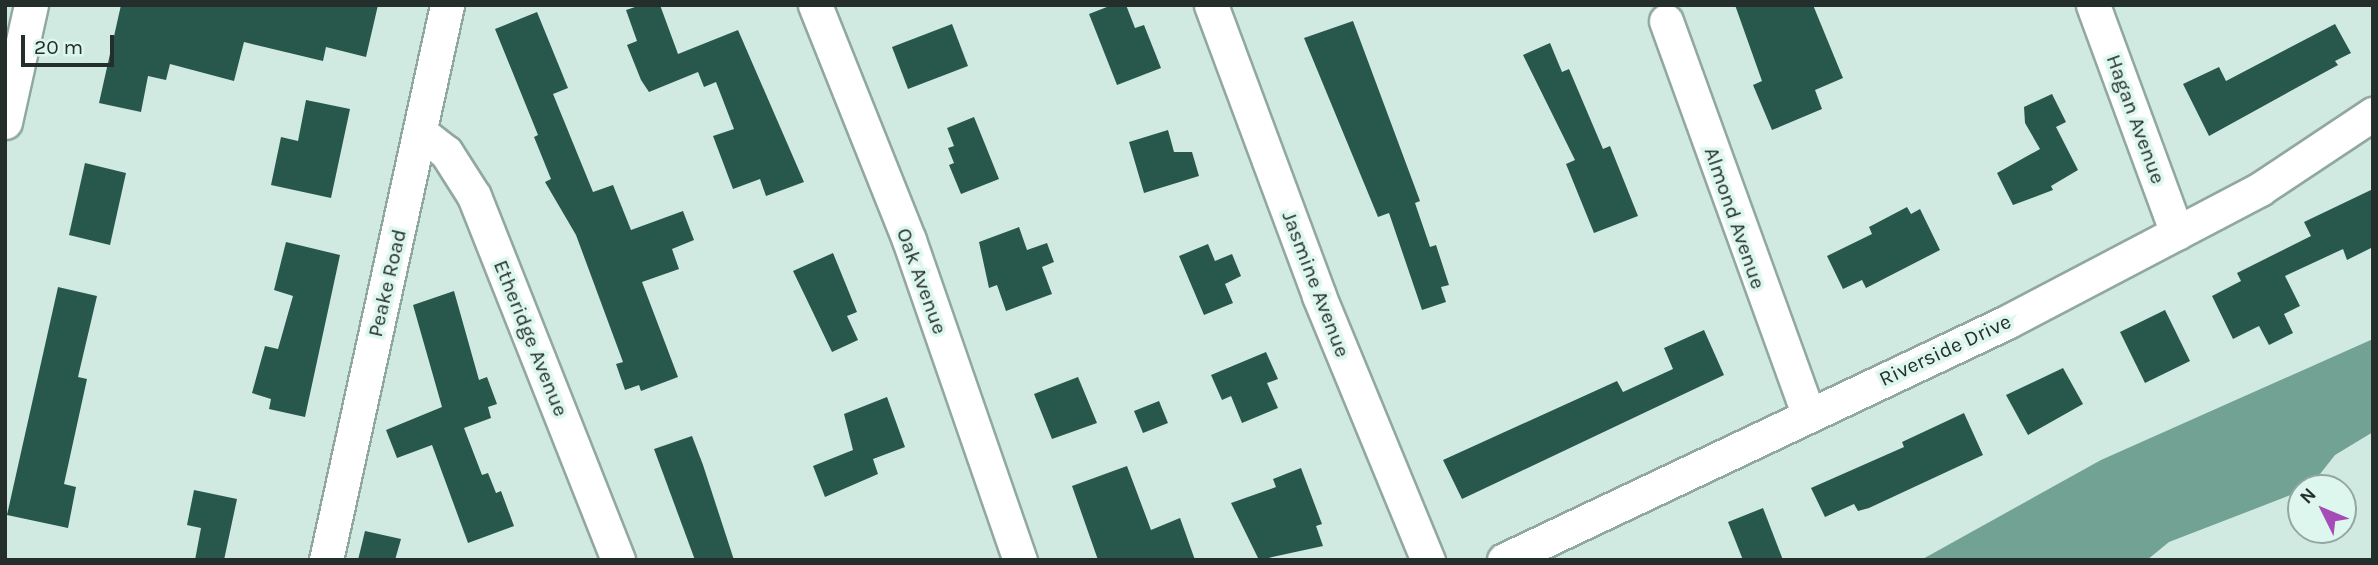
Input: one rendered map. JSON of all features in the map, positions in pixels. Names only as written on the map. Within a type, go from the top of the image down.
[{"type":"street","points":[[5,122],[32,5]]},
{"type":"street","name":"Peake Road","points":[[326,560],[447,5]]},
{"type":"street","name":"Oak Avenue","points":[[815,5],[909,240],[1020,560]]},
{"type":"street","name":"Jasmine Avenue","points":[[1211,5],[1319,296],[1428,560]]},
{"type":"street","name":"Hagan Avenue","points":[[2093,5],[2177,233]]},
{"type":"street","name":"Almond Avenue","points":[[1665,21],[1808,414]]},
{"type":"street","name":"Riverside Drive","points":[[1504,560],[2007,322],[2260,189],[2373,114]]},
{"type":"street","name":"Etheridge Avenue","points":[[420,132],[446,152],[474,196],[618,560]]},
{"type":"shaded area","points":[[2373,339],[2373,432],[2335,455],[2320,474],[2287,474],[2287,496],[2169,542],[2147,560],[1921,560],[2101,460]]},
{"type":"building","points":[[121,5],[378,5],[366,57],[326,47],[323,61],[244,42],[234,81],[170,64],[166,80],[148,76],[141,112],[99,103]]},
{"type":"building","points":[[641,5],[660,5],[678,54],[738,30],[804,182],[766,196],[760,179],[733,189],[713,136],[734,129],[716,82],[704,87],[698,72],[649,92],[641,80],[627,45],[637,41],[626,10]]},
{"type":"building","points":[[1112,5],[1126,5],[1135,28],[1144,25],[1161,68],[1117,85],[1089,14]]},
{"type":"building","points":[[1735,5],[1813,5],[1843,78],[1815,90],[1822,109],[1772,130],[1753,85],[1762,81]]},
{"type":"building","points":[[537,12],[568,88],[553,94],[593,192],[613,185],[631,230],[683,211],[694,240],[672,249],[679,269],[642,282],[678,377],[641,391],[639,385],[625,390],[616,364],[623,362],[576,235],[545,182],[551,179],[534,137],[538,135],[495,29]]},
{"type":"building","points":[[1353,21],[1420,201],[1415,203],[1430,247],[1436,245],[1449,285],[1441,287],[1446,302],[1422,310],[1389,213],[1378,217],[1304,38]]},
{"type":"building","points":[[952,24],[968,66],[908,89],[892,47]]},
{"type":"building","points":[[2335,24],[2351,53],[2335,61],[2338,65],[2209,136],[2183,84],[2219,67],[2226,81]]},
{"type":"building","points":[[1550,43],[1562,72],[1569,69],[1603,149],[1610,146],[1638,216],[1594,233],[1566,164],[1575,160],[1523,55]]},
{"type":"building","points":[[2052,94],[2066,122],[2056,127],[2078,170],[2051,186],[2053,190],[2013,205],[1997,173],[2040,149],[2025,123],[2024,107]]},
{"type":"building","points":[[306,100],[350,109],[331,198],[271,185],[281,137],[298,141]]},
{"type":"building","points":[[974,117],[999,179],[961,194],[949,165],[954,163],[948,148],[954,146],[947,128]]},
{"type":"building","points":[[1168,130],[1174,152],[1192,152],[1199,176],[1144,193],[1129,142]]},
{"type":"building","points":[[85,163],[126,173],[110,245],[69,235]]},
{"type":"building","points":[[2373,189],[2373,247],[2347,260],[2343,249],[2285,276],[2300,306],[2284,314],[2293,333],[2269,345],[2259,326],[2233,339],[2212,296],[2241,281],[2237,273],[2311,236],[2304,222]]},
{"type":"building","points":[[1907,207],[1911,214],[1920,209],[1940,250],[1866,288],[1862,280],[1843,289],[1827,256],[1872,234],[1869,227]]},
{"type":"building","points":[[1019,227],[1027,250],[1047,243],[1054,262],[1042,267],[1052,294],[1006,311],[997,285],[989,288],[979,242]]},
{"type":"building","points":[[286,242],[340,255],[305,417],[269,409],[271,399],[252,393],[265,346],[278,349],[293,296],[274,290]]},
{"type":"building","points":[[1208,244],[1215,261],[1232,254],[1241,276],[1225,284],[1233,303],[1204,315],[1179,256]]},
{"type":"building","points":[[833,253],[857,312],[847,316],[858,340],[832,352],[793,271]]},
{"type":"building","points":[[58,287],[97,296],[78,377],[87,379],[64,484],[76,487],[68,528],[7,515]]},
{"type":"building","points":[[454,291],[479,380],[487,377],[497,404],[488,407],[491,418],[464,428],[482,475],[488,473],[496,493],[501,491],[514,526],[468,543],[432,445],[397,458],[386,430],[442,407],[413,305]]},
{"type":"building","points":[[2165,310],[2190,361],[2145,383],[2120,332]]},
{"type":"building","points":[[1704,330],[1724,375],[1462,499],[1443,460],[1617,381],[1623,392],[1673,369],[1664,348]]},
{"type":"building","points":[[1266,352],[1278,379],[1267,383],[1278,408],[1242,423],[1231,396],[1222,400],[1211,375]]},
{"type":"building","points":[[2063,368],[2083,404],[2028,435],[2006,395]]},
{"type":"building","points":[[1078,377],[1097,423],[1052,439],[1034,394]]},
{"type":"building","points":[[887,397],[905,447],[873,459],[878,474],[825,497],[813,466],[853,450],[844,414]]},
{"type":"building","points":[[1159,401],[1168,423],[1143,433],[1134,411]]},
{"type":"building","points":[[1964,413],[1983,455],[1869,508],[1858,511],[1854,504],[1825,517],[1811,488],[1904,447],[1902,442]]},
{"type":"building","points":[[692,436],[734,560],[695,560],[654,449]]},
{"type":"building","points":[[1127,466],[1151,530],[1180,518],[1195,560],[1098,560],[1072,486]]},
{"type":"building","points":[[1301,468],[1322,524],[1316,526],[1323,546],[1259,560],[1231,503],[1276,487],[1273,479]]},
{"type":"building","points":[[194,490],[237,499],[224,560],[195,560],[201,528],[187,525]]},
{"type":"building","points":[[1763,508],[1783,560],[1743,560],[1728,522]]},
{"type":"building","points":[[365,531],[401,539],[395,560],[358,560]]}]
